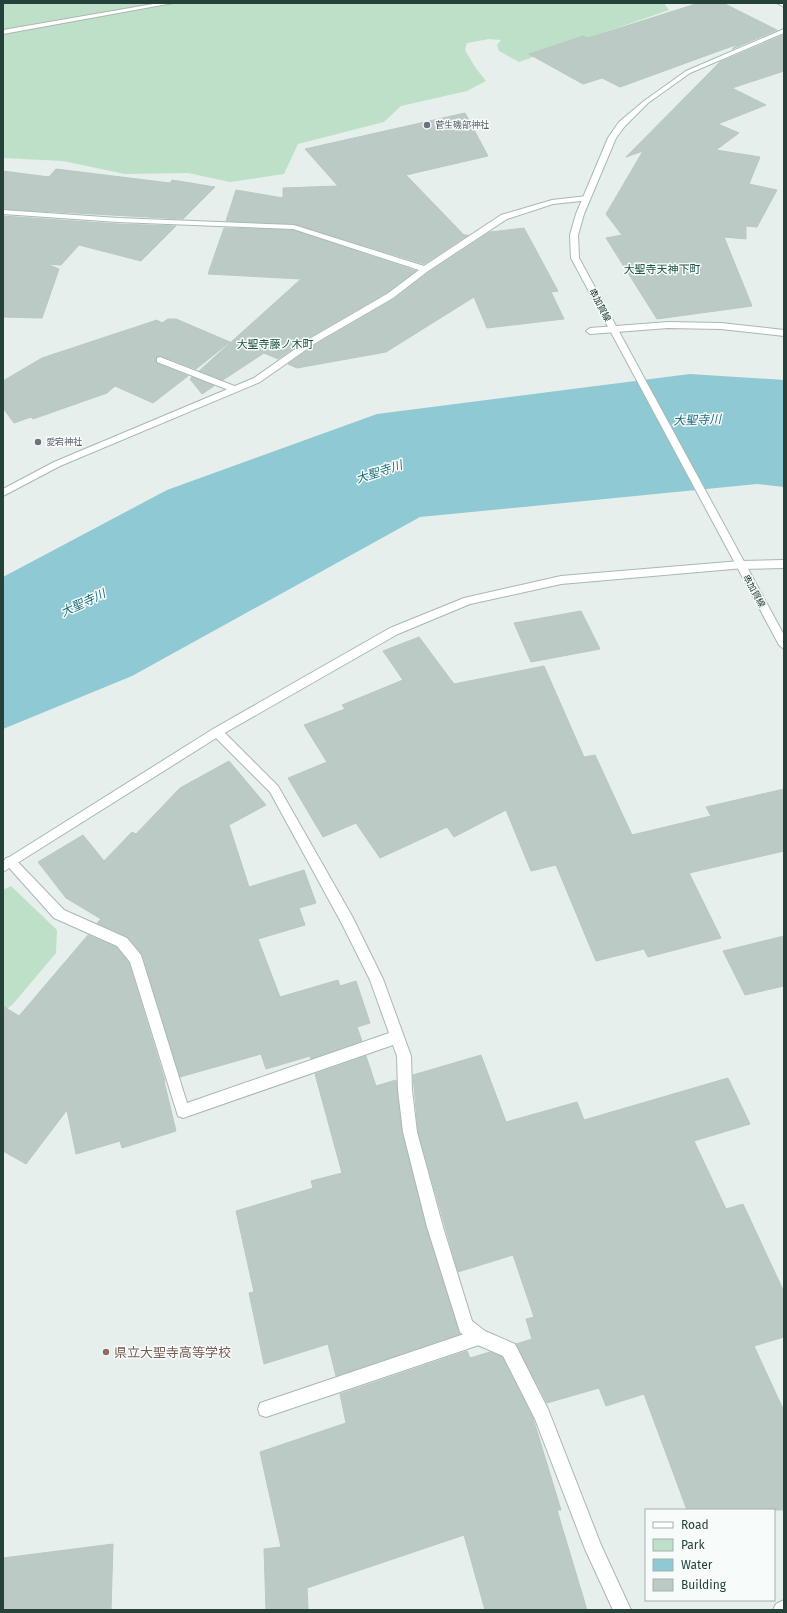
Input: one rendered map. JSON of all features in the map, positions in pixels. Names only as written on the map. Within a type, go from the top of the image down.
[{"type":"street","points":[[3,32],[170,3]]},
{"type":"street","points":[[780,3],[784,5]]},
{"type":"street","name":"串加賀線","points":[[784,31],[688,72],[646,102],[622,124],[612,138],[587,198],[574,235],[575,258],[731,550],[784,645]]},
{"type":"street","points":[[3,493],[57,464],[257,380],[314,340],[390,296],[425,268],[504,217],[552,202],[587,198]]},
{"type":"street","points":[[3,212],[118,220],[294,227],[425,268]]},
{"type":"street","points":[[590,331],[668,325],[721,326],[784,333]]},
{"type":"street","points":[[160,360],[234,389]]},
{"type":"street","points":[[398,1037],[183,1111],[136,959],[122,942],[59,914],[7,865],[217,732],[394,632],[468,601],[561,580],[784,564]]},
{"type":"street","points":[[217,732],[274,790],[350,926],[376,979],[404,1056],[404,1090],[410,1132],[422,1179],[466,1326],[479,1337],[509,1350],[542,1415],[594,1549],[622,1610]]},
{"type":"street","points":[[266,1409],[479,1337]]},
{"type":"green space","points":[[3,3],[664,3],[669,10],[519,62],[499,51],[497,45],[501,40],[489,39],[467,43],[465,50],[475,67],[486,81],[467,91],[401,106],[384,122],[298,144],[284,174],[230,182],[188,173],[125,174],[63,161],[3,158]]},
{"type":"green space","points":[[11,886],[57,930],[56,953],[13,1004],[3,1012],[3,890]]},
{"type":"water","name":"大聖寺川","points":[[690,374],[784,380],[784,487],[757,484],[420,517],[132,676],[3,729],[3,577],[167,490],[377,414]]},
{"type":"building","points":[[699,3],[723,3],[777,30],[732,49],[738,44],[620,87],[602,78],[583,84],[529,54],[583,36],[588,38]]},
{"type":"building","points":[[784,35],[784,71],[732,88],[766,105],[718,124],[739,133],[716,150],[760,157],[749,184],[777,190],[757,227],[746,226],[746,239],[724,237],[752,306],[657,319],[606,238],[622,235],[606,214],[643,151],[626,157],[720,62]]},
{"type":"building","points":[[465,113],[488,156],[406,175],[464,235],[468,235],[424,264],[294,224],[226,221],[236,190],[283,198],[283,188],[338,186],[305,149]]},
{"type":"building","points":[[56,169],[170,183],[172,180],[215,187],[183,219],[3,209],[3,171],[49,177]]},
{"type":"building","points":[[3,216],[118,224],[176,226],[141,261],[79,245],[61,265],[47,264],[59,269],[42,318],[3,317]]},
{"type":"building","points":[[224,228],[293,230],[416,271],[386,293],[310,337],[278,359],[264,353],[223,380],[199,371],[301,279],[208,274]]},
{"type":"building","points":[[524,228],[558,291],[551,292],[564,319],[487,328],[474,297],[386,352],[297,368],[288,364],[318,343],[394,299],[429,272],[490,232]]},
{"type":"building","points":[[168,319],[176,319],[230,342],[196,369],[161,356],[156,357],[156,363],[188,376],[153,403],[115,386],[107,393],[33,419],[31,417],[14,423],[3,408],[3,381],[42,358],[157,320],[162,323]]},
{"type":"building","points":[[192,377],[214,386],[202,394],[190,379]]},
{"type":"building","points":[[581,611],[600,649],[531,662],[514,623]]},
{"type":"building","points":[[419,637],[454,684],[544,666],[584,757],[595,755],[632,835],[711,816],[706,807],[784,789],[784,851],[689,873],[721,938],[648,957],[644,949],[596,961],[556,865],[531,871],[506,810],[454,837],[447,827],[380,858],[356,823],[323,837],[288,778],[327,762],[304,725],[345,709],[342,705],[403,680],[383,651]]},
{"type":"building","points":[[229,761],[266,805],[229,825],[249,887],[304,870],[316,903],[299,908],[305,925],[258,939],[280,997],[338,980],[340,986],[356,981],[370,1023],[357,1027],[362,1041],[311,1059],[310,1056],[266,1069],[261,1054],[180,1077],[142,954],[128,937],[97,923],[101,919],[66,898],[38,862],[83,835],[104,861],[132,832],[136,834],[180,788]]},
{"type":"building","points":[[88,935],[116,947],[129,963],[165,1081],[176,1131],[122,1148],[120,1141],[76,1154],[67,1110],[26,1164],[3,1151],[3,1006],[19,1016]]},
{"type":"building","points":[[784,936],[784,986],[745,995],[723,951]]},
{"type":"building","points":[[481,1055],[506,1122],[577,1102],[584,1120],[728,1078],[750,1124],[694,1141],[726,1209],[743,1204],[784,1292],[784,1337],[754,1346],[784,1411],[784,1510],[687,1509],[644,1394],[606,1406],[599,1388],[547,1403],[516,1344],[532,1339],[526,1319],[534,1317],[513,1255],[458,1272],[418,1132],[413,1075]]},
{"type":"building","points":[[366,1056],[376,1086],[396,1080],[402,1132],[426,1227],[460,1334],[336,1376],[328,1344],[264,1364],[249,1293],[254,1292],[236,1211],[313,1188],[311,1181],[342,1173],[315,1074]]},
{"type":"building","points":[[467,1351],[470,1358],[490,1352],[502,1357],[533,1418],[561,1510],[557,1510],[587,1610],[485,1610],[464,1535],[307,1588],[308,1610],[266,1610],[264,1549],[281,1547],[260,1452],[346,1423],[340,1394]]},
{"type":"building","points":[[113,1544],[111,1610],[3,1610],[3,1558]]},
{"type":"place","name":"菅生磯部神社","points":[[427,125]]},
{"type":"place","name":"愛宕神社","points":[[38,442]]},
{"type":"place","name":"県立大聖寺高等学校","points":[[106,1352]]},
{"type":"district","name":"大聖寺天神下町","points":[[662,269]]},
{"type":"district","name":"大聖寺藤ノ木町","points":[[275,344]]}]
